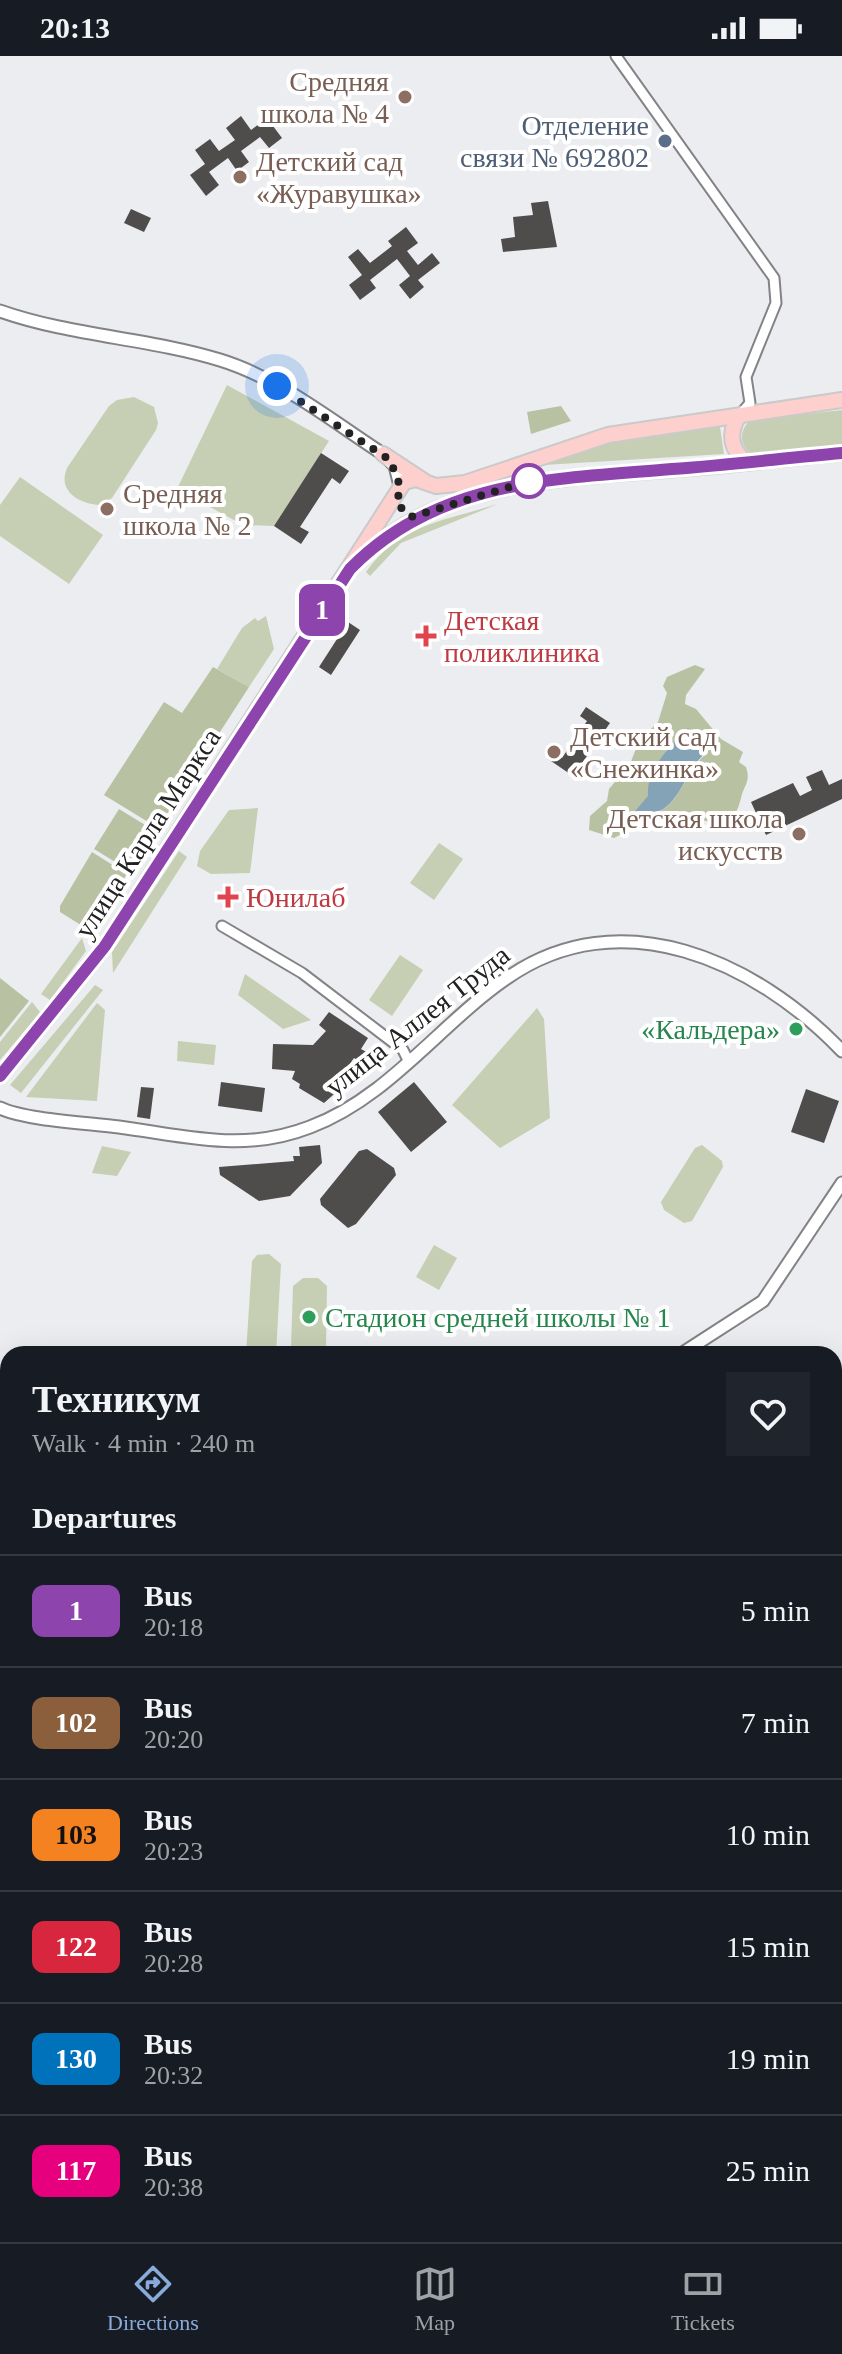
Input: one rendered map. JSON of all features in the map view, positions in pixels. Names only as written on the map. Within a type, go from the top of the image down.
[{"type":"main road","points":[[350,569],[399,488],[411,479],[436,486],[465,483],[608,435],[842,400]]},
{"type":"main road","points":[[739,416],[732,430],[732,443],[747,463]]},
{"type":"main road","points":[[350,569],[391,532],[423,516],[521,482],[842,453]]},
{"type":"main road","points":[[383,454],[426,482],[435,501],[423,516],[411,517],[401,510],[396,500],[399,488]]},
{"type":"main road","name":"улица Карла Маркса","points":[[0,1076],[105,946],[350,569]]},
{"type":"street","points":[[616,56],[774,278],[776,303],[746,377],[750,403],[739,416]]},
{"type":"street","points":[[0,311],[29,321],[223,361],[277,386],[383,454],[395,466],[399,488]]},
{"type":"street","points":[[222,926],[302,973],[403,1050],[409,1062]]},
{"type":"street","name":"улица Аллея Труда","points":[[0,1108],[210,1143],[247,1141],[312,1127],[357,1101],[409,1062],[505,979],[548,954],[580,945],[660,943],[701,957],[775,994],[822,1029],[842,1051]]},
{"type":"street","points":[[693,1346],[763,1301],[842,1183]]},
{"type":"green space","points":[[227,385],[329,441],[274,526],[243,525],[177,489]]},
{"type":"green space","points":[[134,397],[154,407],[158,423],[156,430],[112,498],[100,505],[78,499],[65,483],[67,468],[109,406],[117,400]]},
{"type":"green space","points":[[561,406],[571,421],[531,434],[527,412]]},
{"type":"green space","points":[[842,410],[842,446],[752,455],[743,443],[742,434],[750,420]]},
{"type":"green space","points":[[719,420],[724,454],[544,465],[543,460],[605,438]]},
{"type":"green space","points":[[20,477],[103,535],[69,584],[0,536],[0,505]]},
{"type":"green space","points":[[498,504],[401,543],[370,576],[366,572],[379,556],[408,534],[441,520]]},
{"type":"green space","points":[[266,616],[274,649],[249,687],[217,669],[242,628],[255,618],[258,621]]},
{"type":"green space","points":[[695,665],[705,669],[686,695],[685,704],[696,709],[721,739],[743,752],[739,762],[746,767],[747,780],[736,811],[731,820],[717,824],[680,813],[667,826],[640,824],[614,838],[589,830],[590,816],[607,801],[609,789],[630,764],[639,741],[658,722],[667,693],[663,686],[667,677]],"holes":[[[688,729],[703,742],[706,754],[669,805],[649,814],[635,811],[649,796],[656,767],[673,743]]]},
{"type":"green space","points":[[213,667],[249,687],[158,828],[104,795],[164,702],[182,713]]},
{"type":"green space","points":[[258,808],[250,873],[211,874],[197,866],[200,851],[229,810]]},
{"type":"green space","points":[[119,809],[155,831],[130,871],[94,849]]},
{"type":"green space","points":[[439,843],[463,859],[434,900],[410,883]]},
{"type":"green space","points":[[179,851],[187,857],[113,973],[112,952]]},
{"type":"green space","points":[[92,852],[127,874],[93,927],[84,927],[60,912],[60,906]]},
{"type":"green space","points":[[82,938],[86,951],[50,1000],[41,994]]},
{"type":"green space","points":[[400,955],[423,970],[392,1016],[369,1000]]},
{"type":"green space","points":[[245,974],[311,1020],[283,1029],[238,995]]},
{"type":"green space","points":[[0,978],[29,1001],[0,1037]]},
{"type":"green space","points":[[95,985],[103,990],[21,1093],[10,1085]]},
{"type":"green space","points":[[32,1002],[40,1012],[0,1060],[0,1042]]},
{"type":"green space","points":[[97,1003],[105,1010],[97,1101],[26,1097]]},
{"type":"green space","points":[[537,1008],[544,1019],[550,1118],[500,1148],[452,1105]]},
{"type":"green space","points":[[178,1041],[216,1045],[214,1065],[177,1061]]},
{"type":"green space","points":[[702,1145],[722,1161],[723,1167],[692,1221],[684,1223],[664,1210],[661,1202],[695,1148]]},
{"type":"green space","points":[[102,1146],[131,1152],[117,1176],[92,1173]]},
{"type":"green space","points":[[434,1245],[457,1258],[439,1290],[416,1277]]},
{"type":"green space","points":[[269,1254],[281,1264],[276,1346],[247,1346],[252,1261],[257,1255]]},
{"type":"green space","name":"Стадион средней школы № 1","points":[[303,1278],[318,1278],[327,1286],[326,1346],[291,1346],[293,1286]]},
{"type":"water","points":[[688,728],[707,746],[703,755],[672,802],[656,812],[635,811],[648,796],[648,786],[660,759]]},
{"type":"building","points":[[241,116],[251,130],[267,118],[282,138],[269,148],[260,137],[241,151],[249,162],[237,171],[228,158],[209,172],[219,185],[206,196],[190,175],[205,164],[195,150],[210,139],[219,151],[235,140],[226,128]]},
{"type":"building","points":[[548,201],[557,247],[503,252],[501,239],[515,237],[513,217],[533,215],[531,203]]},
{"type":"building","points":[[131,209],[151,218],[144,232],[124,223]]},
{"type":"building","points":[[406,227],[418,243],[407,251],[418,265],[432,253],[440,263],[418,280],[424,287],[410,299],[399,285],[410,276],[397,259],[370,280],[376,288],[360,300],[349,285],[362,275],[348,257],[358,249],[370,263],[392,246],[388,241]]},
{"type":"building","points":[[321,453],[349,471],[340,484],[332,478],[300,527],[309,532],[301,544],[274,526]]},
{"type":"building","points":[[348,622],[360,630],[331,675],[319,667]]},
{"type":"building","points":[[586,707],[610,723],[573,776],[548,759],[553,751],[562,758],[587,721],[580,716]]},
{"type":"building","points":[[822,770],[829,785],[842,779],[842,799],[766,835],[751,802],[793,783],[800,796],[812,790],[806,777]]},
{"type":"building","points":[[329,1012],[368,1038],[361,1049],[370,1054],[364,1064],[354,1058],[344,1072],[351,1079],[324,1103],[299,1088],[300,1084],[292,1079],[295,1071],[272,1069],[273,1044],[313,1045],[326,1031],[319,1025]]},
{"type":"building","points":[[221,1082],[265,1088],[262,1112],[218,1106]]},
{"type":"building","points":[[414,1082],[447,1122],[411,1152],[378,1112]]},
{"type":"building","points":[[141,1087],[154,1088],[150,1119],[137,1117]]},
{"type":"building","points":[[806,1089],[839,1101],[824,1143],[791,1132]]},
{"type":"building","points":[[320,1145],[322,1163],[290,1196],[259,1201],[220,1175],[219,1167],[294,1161],[293,1156],[300,1156],[299,1147]]},
{"type":"building","points":[[367,1149],[394,1168],[396,1175],[356,1224],[348,1228],[321,1205],[320,1199],[359,1151]]},
{"type":"bus line","name":"1","points":[[0,1076],[65,1000],[105,946],[350,569],[378,541],[421,516],[521,482],[842,453]]},
{"type":"place","name":"Средняя школа № 4","points":[[405,97]]},
{"type":"place","name":"Отделение связи № 692802","points":[[665,141]]},
{"type":"place","name":"Детский сад «Журавушка»","points":[[240,177]]},
{"type":"place","name":"Средняя школа № 2","points":[[107,509]]},
{"type":"place","name":"Детская поликлиника","points":[[426,636]]},
{"type":"place","name":"Детский сад «Снежинка»","points":[[554,752]]},
{"type":"place","name":"Детская школа искусств","points":[[799,834]]},
{"type":"place","name":"Юнилаб","points":[[228,897]]},
{"type":"place","name":"«Кальдера»","points":[[796,1029]]},
{"type":"place","name":"Стадион средней школы № 1","points":[[309,1317]]},
{"type":"route","points":[[277,386],[390,460],[395,466],[400,486],[397,504],[411,517],[529,481]]}]
